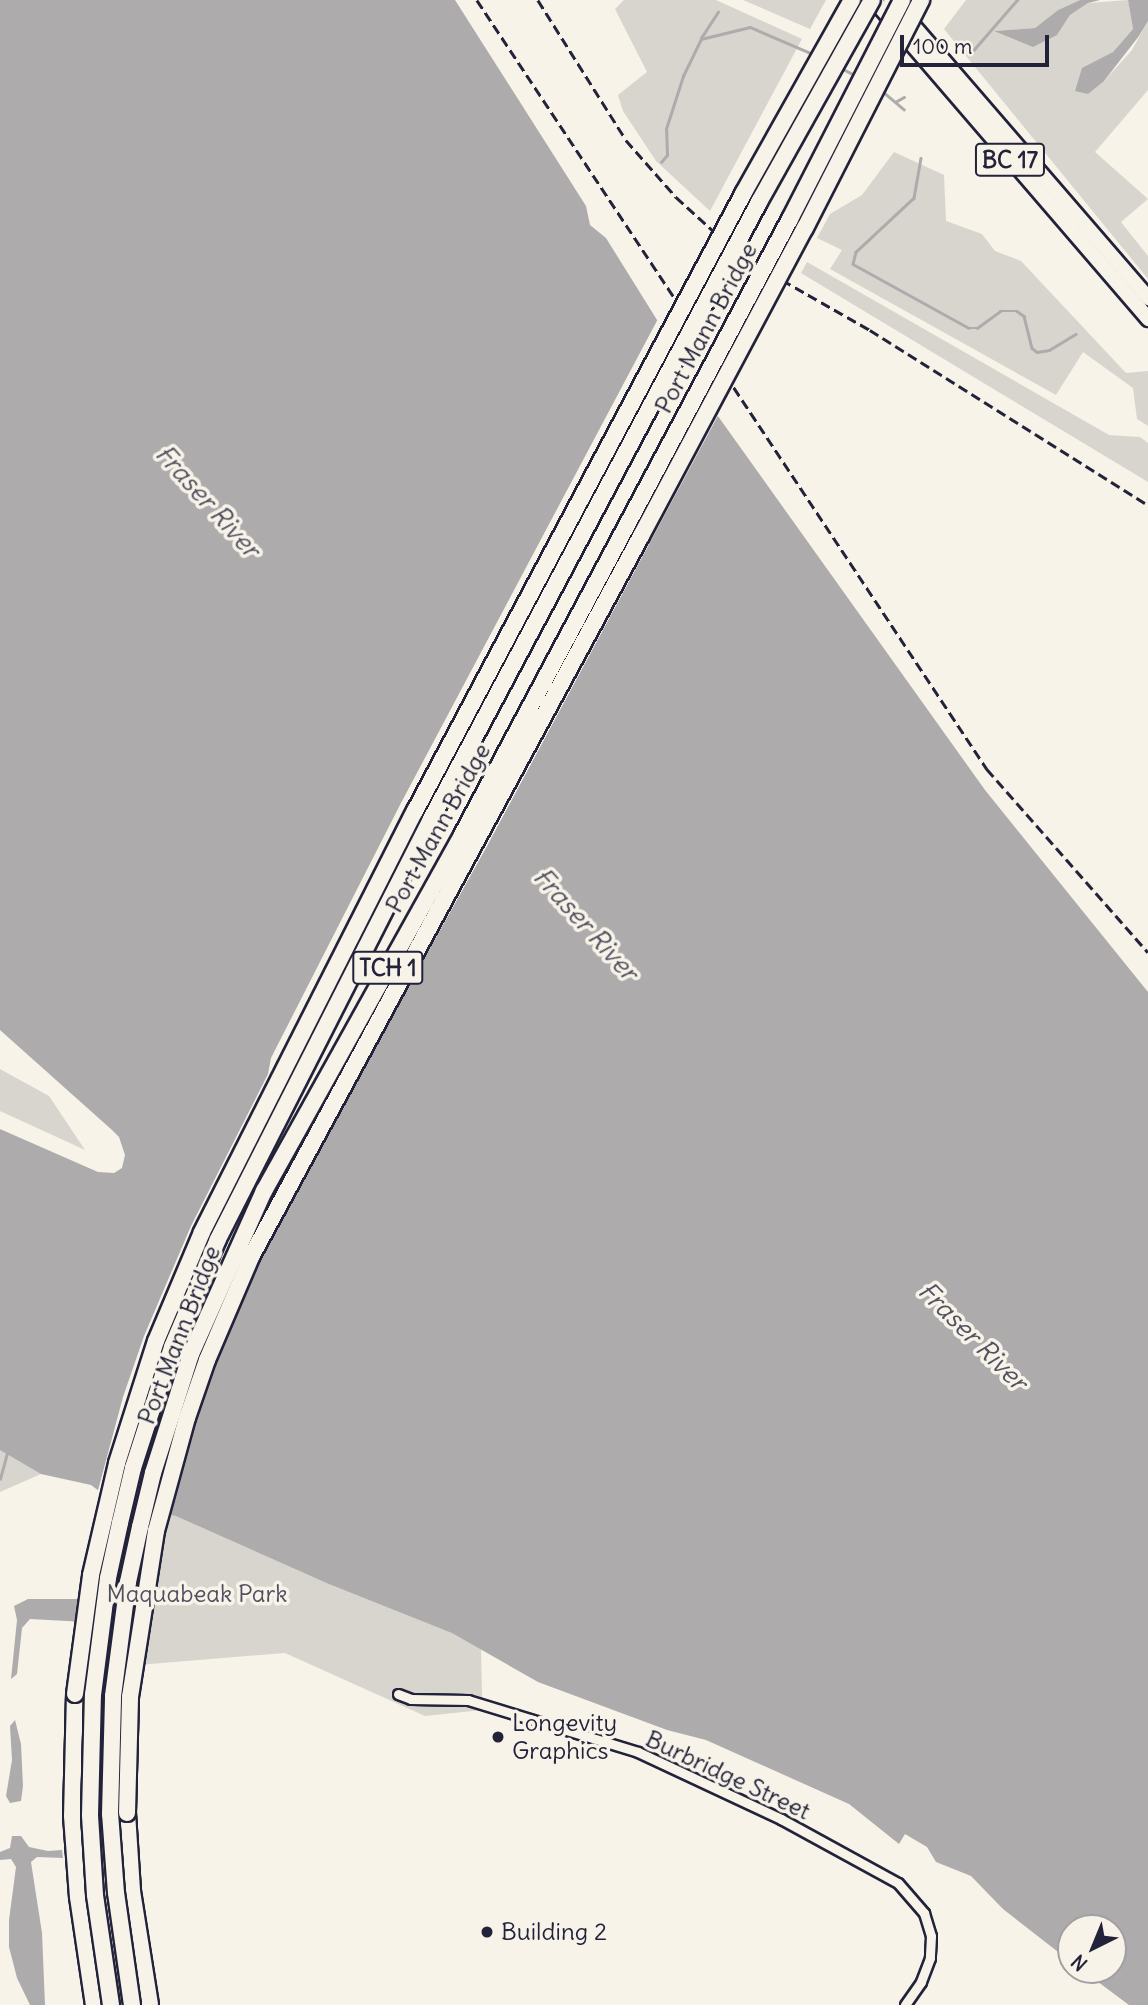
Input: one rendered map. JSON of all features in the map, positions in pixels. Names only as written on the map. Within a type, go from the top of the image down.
[{"type":"highway","points":[[94,2005],[78,1896],[72,1816],[75,1694],[84,1622],[103,1519],[135,1401],[156,1340],[214,1209],[415,811],[743,194],[852,0]]},
{"type":"highway","name":"BC 17","points":[[873,0],[1148,318]]},
{"type":"highway","name":"Port Mann Bridge","points":[[111,2005],[95,1895],[90,1815],[93,1695],[103,1612],[120,1523],[133,1468],[172,1347],[224,1228],[431,819],[759,202],[873,0]]},
{"type":"highway","name":"BC 17","points":[[891,0],[1148,298]]},
{"type":"highway","name":"Port Mann Bridge","points":[[132,2005],[116,1893],[110,1814],[113,1696],[128,1582],[139,1527],[171,1413],[191,1354],[264,1191],[462,835],[790,219],[902,0]]},
{"type":"highway","points":[[150,2005],[132,1891],[127,1813],[130,1697],[143,1598],[156,1531],[187,1418],[207,1360],[279,1200],[484,831],[805,228],[921,0]]},
{"type":"street","name":"Burbridge Street","points":[[398,1695],[411,1699],[468,1700],[638,1752],[781,1819],[898,1883],[924,1913],[930,1936],[930,1958],[921,1982],[905,2005]]},
{"type":"green space","points":[[624,0],[716,0],[802,39],[710,211],[656,161],[623,111],[618,95],[647,72],[615,9]]},
{"type":"green space","points":[[743,0],[826,0],[810,29]]},
{"type":"green space","points":[[966,0],[1080,0],[1058,10],[1035,28],[995,31],[1057,35],[1070,15],[1088,3],[1128,0],[1133,29],[1113,52],[1082,69],[1104,81],[1132,50],[1148,21],[1148,90],[1095,152],[1148,199],[1121,222],[1148,256],[1148,279],[944,29]]},
{"type":"green space","points":[[894,152],[944,175],[946,221],[982,234],[995,251],[1021,261],[1126,373],[1148,371],[1148,426],[1137,419],[1133,388],[1083,352],[1056,395],[830,269],[842,250],[817,238],[830,214],[862,195]]},
{"type":"green space","points":[[807,262],[1109,435],[1140,437],[1148,443],[1148,482],[801,273]]},
{"type":"green space","points":[[0,1069],[49,1096],[85,1150],[0,1111]]},
{"type":"green space","points":[[0,1450],[7,1452],[41,1474],[0,1492]]},
{"type":"green space","name":"Maquabeak Park","points":[[169,1502],[481,1645],[482,1697],[486,1700],[482,1699],[482,1710],[425,1716],[285,1653],[126,1666],[132,1557],[144,1511]]},
{"type":"water","name":"Fraser River","points":[[0,0],[455,0],[586,206],[590,225],[606,238],[710,405],[985,790],[1148,992],[1148,2005],[1129,2005],[1101,1984],[1127,1984],[1127,1914],[1057,1914],[1057,1951],[1003,1909],[971,1876],[936,1862],[927,1847],[905,1834],[899,1844],[849,1804],[706,1740],[667,1730],[538,1682],[452,1633],[329,1584],[176,1516],[111,1500],[91,1485],[41,1474],[0,1450],[0,1129],[98,1172],[114,1173],[122,1168],[125,1155],[119,1137],[0,1030]]},
{"type":"water","points":[[1080,0],[1100,0],[1088,3],[1070,15],[1057,35],[1033,47],[994,31],[1035,28],[1058,10]]},
{"type":"water","points":[[1128,0],[1148,0],[1148,21],[1104,81],[1088,94],[1075,91],[1082,68],[1113,52],[1133,29]]},
{"type":"water","points":[[28,1599],[86,1599],[85,1622],[30,1619],[22,1628],[17,1674],[11,1679],[17,1620],[14,1606]]},
{"type":"water","points":[[15,1720],[21,1744],[23,1786],[21,1801],[10,1803],[6,1796],[12,1760],[10,1726]]},
{"type":"water","points":[[12,1836],[21,1836],[29,1847],[48,1851],[62,1850],[63,1858],[37,1857],[31,1862],[42,1933],[45,2005],[30,2005],[17,1978],[9,1947],[9,1920],[16,1867],[11,1859],[0,1860],[0,1852],[10,1848]]},
{"type":"pier","points":[[659,317],[720,412],[486,848],[348,1095],[345,1094],[259,1258],[214,1363],[194,1420],[167,1518],[110,1503],[97,1494],[123,1397],[144,1336],[191,1226],[268,1074],[271,1058],[401,803]]},
{"type":"waterway","points":[[970,54],[1017,0]]},
{"type":"waterway","points":[[701,38],[718,12]]},
{"type":"waterway","points":[[661,162],[667,155],[666,129],[683,76],[701,39],[750,27],[813,54]]},
{"type":"waterway","points":[[841,68],[857,76]]},
{"type":"waterway","points":[[881,90],[904,109]]},
{"type":"waterway","points":[[895,102],[904,97]]},
{"type":"waterway","points":[[921,158],[914,198],[856,252],[853,264],[969,328],[977,328],[1000,311],[1017,311],[1024,316],[1032,348],[1037,352],[1049,350],[1076,334]]},
{"type":"waterway","points":[[0,1479],[7,1452]]},
{"type":"railway","points":[[477,0],[987,769],[1148,952]]},
{"type":"railway","points":[[538,0],[626,140],[676,197],[729,245],[756,265],[870,330],[1148,505]]},
{"type":"place","name":"Longevity Graphics","points":[[498,1737]]},
{"type":"place","name":"Building 2","points":[[487,1932]]}]
